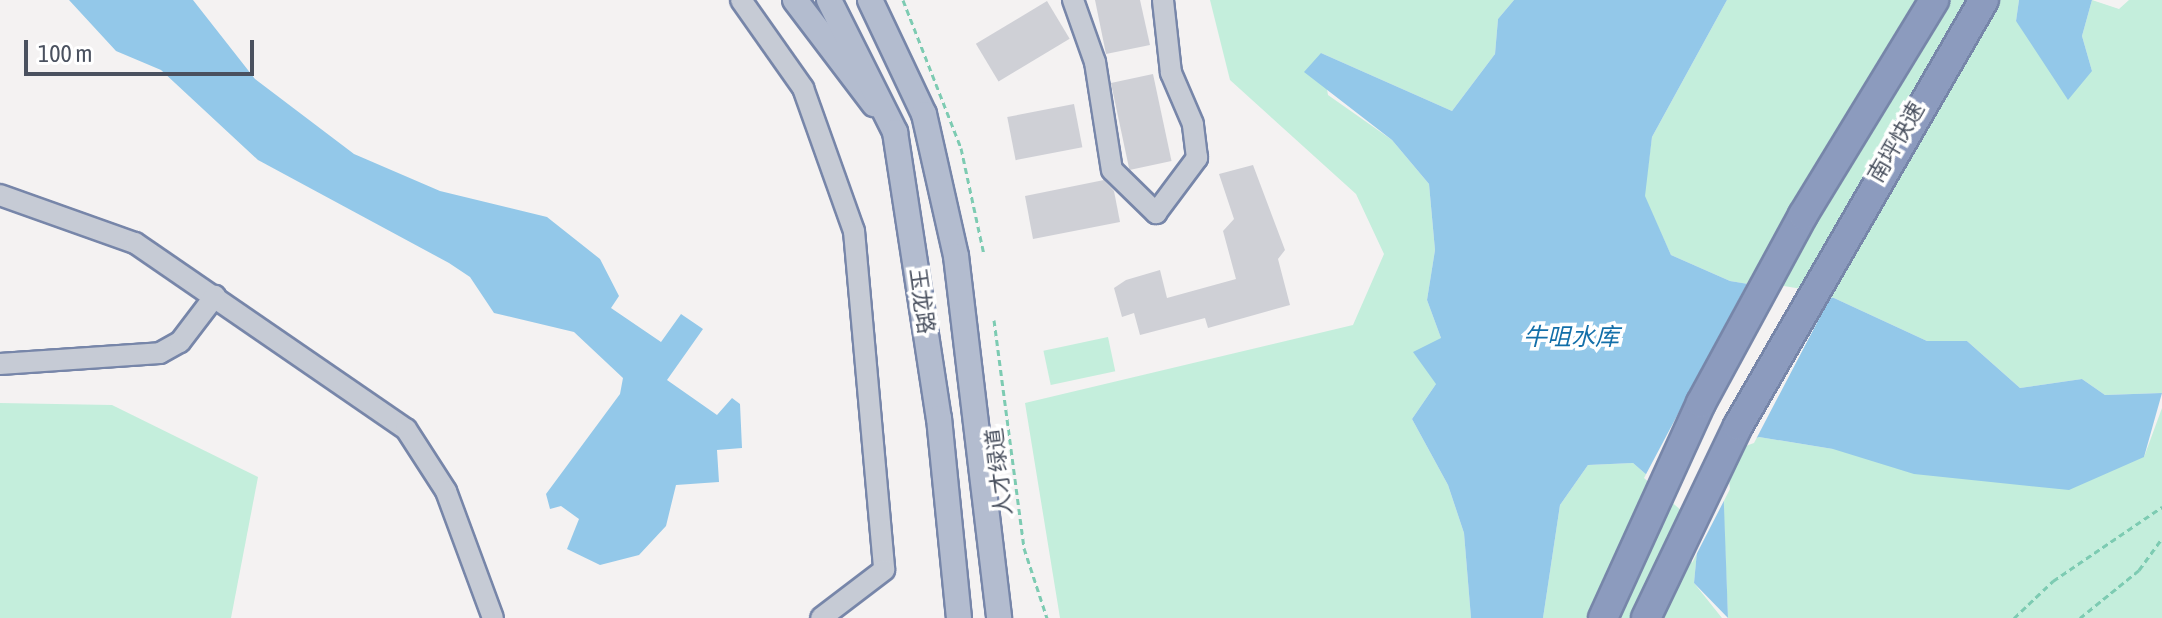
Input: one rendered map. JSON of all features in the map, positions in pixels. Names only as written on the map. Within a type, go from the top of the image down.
[{"type":"highway","name":"南坪快速","points":[[1603,618],[1620,575],[1803,215],[1934,0]]},
{"type":"highway","name":"南坪快速","points":[[1651,605],[1842,236],[1951,48],[1984,0]]},
{"type":"main road","points":[[795,0],[895,132]]},
{"type":"main road","name":"玉龙路","points":[[829,0],[895,132],[939,418],[959,618]]},
{"type":"main road","name":"玉龙路","points":[[872,2],[924,114],[956,256],[999,618]]},
{"type":"street","points":[[741,0],[803,88],[854,231],[884,570],[821,618]]},
{"type":"street","points":[[1073,0],[1095,62],[1112,170],[1156,213],[1197,158],[1193,124],[1171,73],[1163,0]]},
{"type":"street","points":[[0,195],[135,243],[406,429],[446,491],[493,618]]},
{"type":"street","points":[[0,364],[160,353],[180,342],[215,296]]},
{"type":"path","points":[[903,0],[961,148],[984,254]]},
{"type":"path","name":"人才绿道","points":[[994,320],[1024,548],[1047,618]]},
{"type":"path","points":[[2014,618],[2053,581],[2162,507]]},
{"type":"path","points":[[2080,618],[2139,570],[2162,538]]},
{"type":"green space","points":[[1210,0],[1514,0],[1498,19],[1495,54],[1452,111],[1321,53],[1328,95],[1392,140],[1429,184],[1435,250],[1427,300],[1441,338],[1436,384],[1412,419],[1448,485],[1464,533],[1471,618],[1060,618],[1025,403],[1353,325],[1384,254],[1356,194],[1230,80]]},
{"type":"green space","points":[[1727,0],[2019,0],[2016,21],[2092,71],[2082,36],[2092,0],[2119,9],[2129,0],[2162,0],[2162,393],[2105,395],[2082,379],[2020,388],[1967,341],[1927,341],[1834,298],[1730,281],[1671,255],[1644,196],[1652,137]]},
{"type":"green space","points":[[1108,337],[1115,371],[1051,385],[1043,351]]},
{"type":"green space","points":[[0,403],[112,405],[258,477],[231,618],[0,618]]},
{"type":"green space","points":[[2162,408],[2162,618],[1728,618],[1721,451],[1759,437],[1833,449],[2144,457]]},
{"type":"green space","points":[[1633,463],[1686,509],[1697,551],[1694,583],[1722,618],[1543,618],[1560,505],[1588,465]]},
{"type":"water","points":[[69,0],[193,0],[255,79],[354,154],[440,191],[547,217],[600,259],[619,296],[611,308],[661,342],[681,314],[703,329],[667,380],[717,415],[732,398],[740,404],[742,448],[717,450],[719,482],[676,485],[666,526],[639,555],[600,565],[567,549],[579,519],[561,506],[550,509],[546,494],[620,394],[623,378],[574,332],[494,313],[470,277],[449,263],[258,160],[161,70],[116,51]]},
{"type":"water","name":"牛咀水库","points":[[1514,0],[1727,0],[1652,137],[1645,196],[1671,255],[1730,281],[1834,298],[1927,341],[1967,341],[2020,388],[2082,379],[2105,395],[2162,393],[2144,457],[2069,490],[1914,474],[1833,449],[1759,437],[1722,451],[1728,618],[1694,583],[1697,551],[1686,509],[1633,463],[1588,465],[1560,505],[1543,618],[1471,618],[1464,533],[1448,485],[1412,419],[1436,384],[1413,352],[1441,338],[1427,300],[1435,250],[1429,184],[1392,140],[1304,72],[1321,53],[1452,111],[1495,54],[1498,19]]},
{"type":"water","points":[[2019,0],[2092,0],[2082,36],[2092,71],[2068,100],[2016,21]]},
{"type":"pier","points":[[1749,280],[1832,294],[1754,443],[1726,453],[1730,489],[1692,563],[1683,512],[1644,478]]},
{"type":"building","points":[[1095,0],[1140,0],[1150,45],[1106,54]]},
{"type":"building","points":[[1047,1],[1070,39],[999,81],[976,44]]},
{"type":"building","points":[[1153,74],[1172,161],[1129,170],[1111,83]]},
{"type":"building","points":[[1074,104],[1082,147],[1016,160],[1007,117]]},
{"type":"building","points":[[1253,165],[1285,250],[1278,259],[1290,305],[1208,328],[1205,318],[1140,335],[1134,313],[1122,317],[1114,288],[1126,280],[1160,270],[1167,298],[1236,279],[1223,231],[1234,219],[1219,174]]},
{"type":"building","points":[[1104,180],[1114,191],[1120,222],[1033,239],[1025,196]]}]
